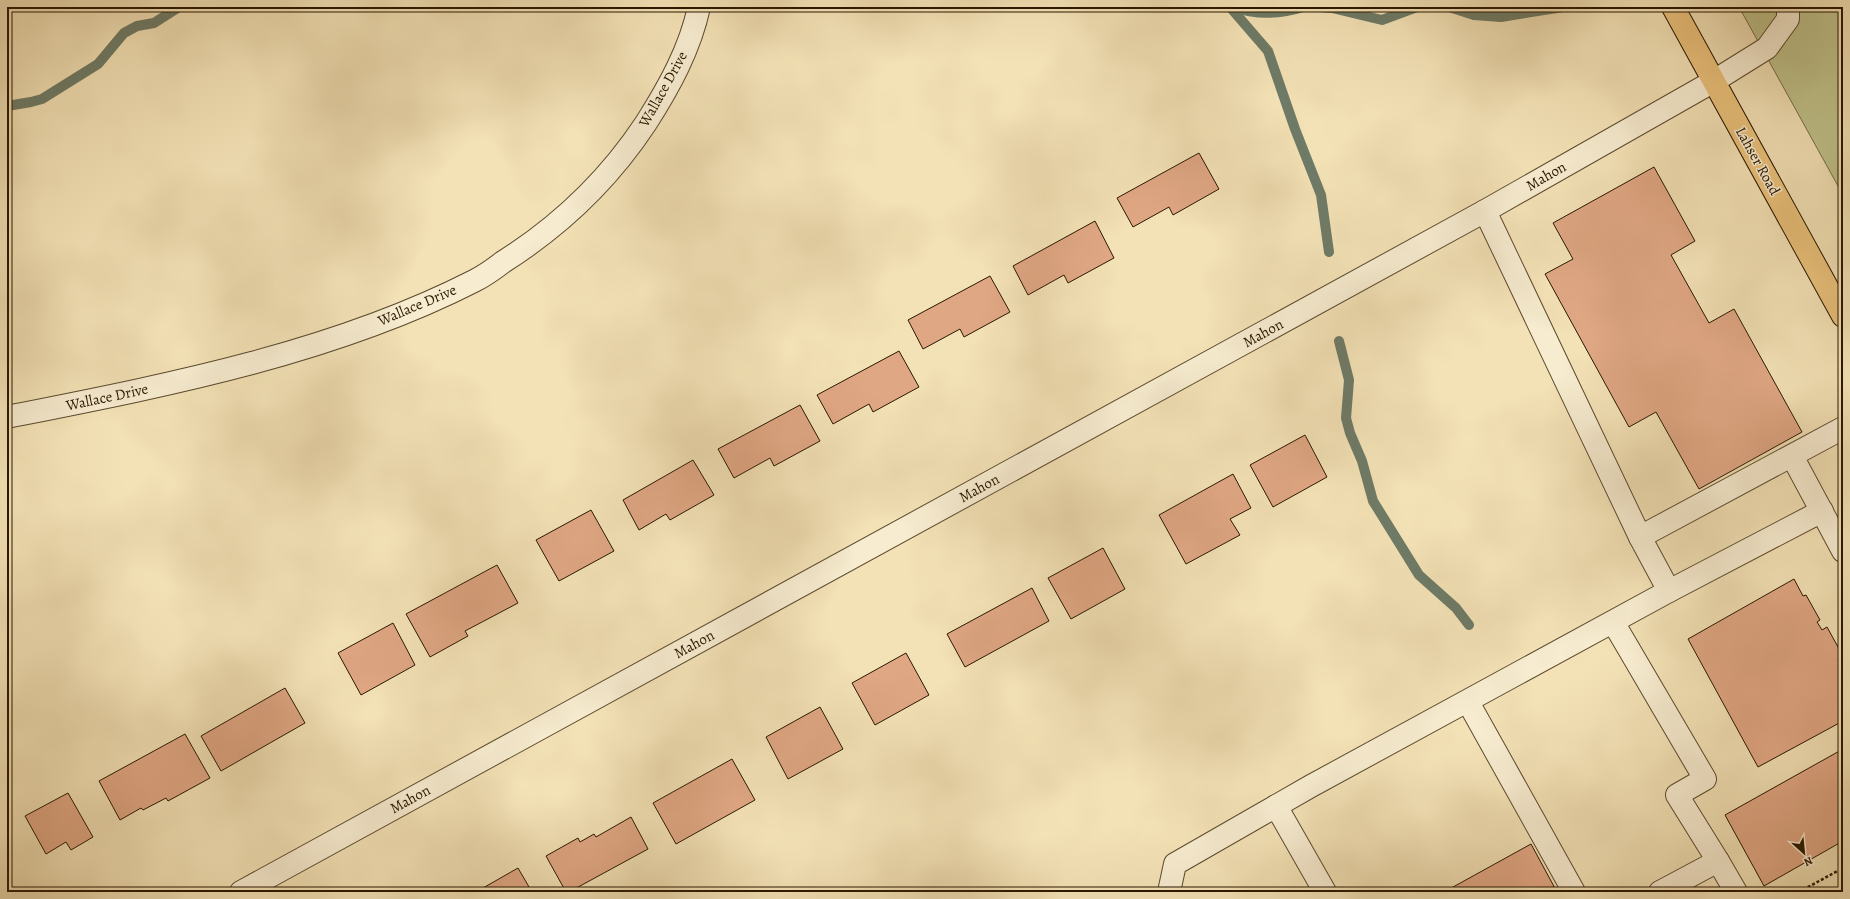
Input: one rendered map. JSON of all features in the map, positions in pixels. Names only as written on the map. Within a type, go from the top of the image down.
[{"type":"main road","name":"Lahser Road","points":[[1673,7],[1843,316]]},
{"type":"street","name":"Wallace Drive","points":[[7,417],[184,381],[262,360],[361,329],[413,309],[476,280],[516,254],[552,227],[597,186],[629,148],[654,110],[676,72],[694,29],[699,7]]},
{"type":"street","name":"Mahon","points":[[241,892],[1485,211],[1714,81],[1767,48],[1788,19],[1788,7]]},
{"type":"street","points":[[1485,211],[1640,537],[1669,591]]},
{"type":"street","points":[[1640,537],[1843,428]]},
{"type":"street","points":[[1792,456],[1843,551]]},
{"type":"street","points":[[1169,892],[1174,864],[1276,806],[1669,591],[1822,511]]},
{"type":"street","points":[[1613,622],[1706,778],[1677,796],[1736,892]]},
{"type":"street","points":[[1468,702],[1574,892]]},
{"type":"street","points":[[1276,806],[1325,892]]},
{"type":"street","points":[[1660,892],[1718,861]]},
{"type":"path","points":[[1799,892],[1843,868]]},
{"type":"green space","points":[[1739,7],[1843,7],[1843,195]]},
{"type":"building","points":[[1199,153],[1219,189],[1173,215],[1169,207],[1133,227],[1117,198]]},
{"type":"building","points":[[1654,167],[1695,241],[1671,255],[1709,323],[1734,309],[1802,432],[1699,489],[1656,412],[1629,427],[1545,274],[1573,259],[1553,223]]},
{"type":"building","points":[[1095,221],[1114,258],[1068,283],[1064,275],[1028,295],[1013,266]]},
{"type":"building","points":[[990,276],[1010,312],[964,337],[960,329],[923,349],[908,320]]},
{"type":"building","points":[[899,351],[919,387],[873,412],[869,404],[833,424],[817,395]]},
{"type":"building","points":[[800,405],[820,441],[774,466],[770,458],[734,478],[718,449]]},
{"type":"building","points":[[1305,435],[1327,477],[1273,507],[1250,465]]},
{"type":"building","points":[[693,460],[714,495],[670,520],[666,514],[639,530],[623,500]]},
{"type":"building","points":[[1233,474],[1251,508],[1230,519],[1240,535],[1186,564],[1159,515]]},
{"type":"building","points":[[591,510],[614,551],[559,581],[536,540]]},
{"type":"building","points":[[1103,548],[1125,589],[1071,619],[1048,578]]},
{"type":"building","points":[[497,565],[518,603],[465,631],[468,636],[430,657],[406,614]]},
{"type":"building","points":[[1794,579],[1803,596],[1806,595],[1820,620],[1817,622],[1822,630],[1827,627],[1843,656],[1838,659],[1841,666],[1843,665],[1843,721],[1758,767],[1688,639]]},
{"type":"building","points":[[1032,588],[1049,621],[965,667],[947,634]]},
{"type":"building","points":[[393,623],[415,665],[361,695],[338,653]]},
{"type":"building","points":[[906,653],[929,695],[875,725],[852,683]]},
{"type":"building","points":[[285,688],[305,723],[221,771],[201,736]]},
{"type":"building","points":[[820,707],[843,749],[788,779],[766,737]]},
{"type":"building","points":[[185,734],[210,778],[168,801],[166,798],[143,810],[141,808],[120,820],[99,781]]},
{"type":"building","points":[[1843,749],[1843,841],[1764,886],[1725,815]]},
{"type":"building","points":[[732,759],[755,800],[676,844],[653,803]]},
{"type":"building","points":[[68,793],[93,837],[71,850],[66,842],[46,854],[25,816]]},
{"type":"building","points":[[631,817],[648,849],[569,892],[566,892],[546,856],[578,838],[580,842],[594,834],[596,837]]},
{"type":"building","points":[[1531,844],[1557,892],[1444,892]]},
{"type":"building","points":[[518,868],[532,892],[476,892]]},
{"type":"waterway","points":[[7,106],[42,99],[98,64],[124,33],[137,26],[154,23],[179,7]]},
{"type":"waterway","points":[[1230,7],[1268,51],[1295,129],[1321,195],[1329,252]]},
{"type":"waterway","points":[[1232,7],[1258,13],[1285,12],[1303,7]]},
{"type":"waterway","points":[[1319,7],[1332,8],[1382,20],[1417,7]]},
{"type":"waterway","points":[[1449,7],[1474,15],[1501,17],[1563,7]]},
{"type":"waterway","points":[[1339,341],[1349,380],[1346,418],[1350,433],[1362,461],[1373,501],[1419,575],[1456,608],[1469,625]]}]
